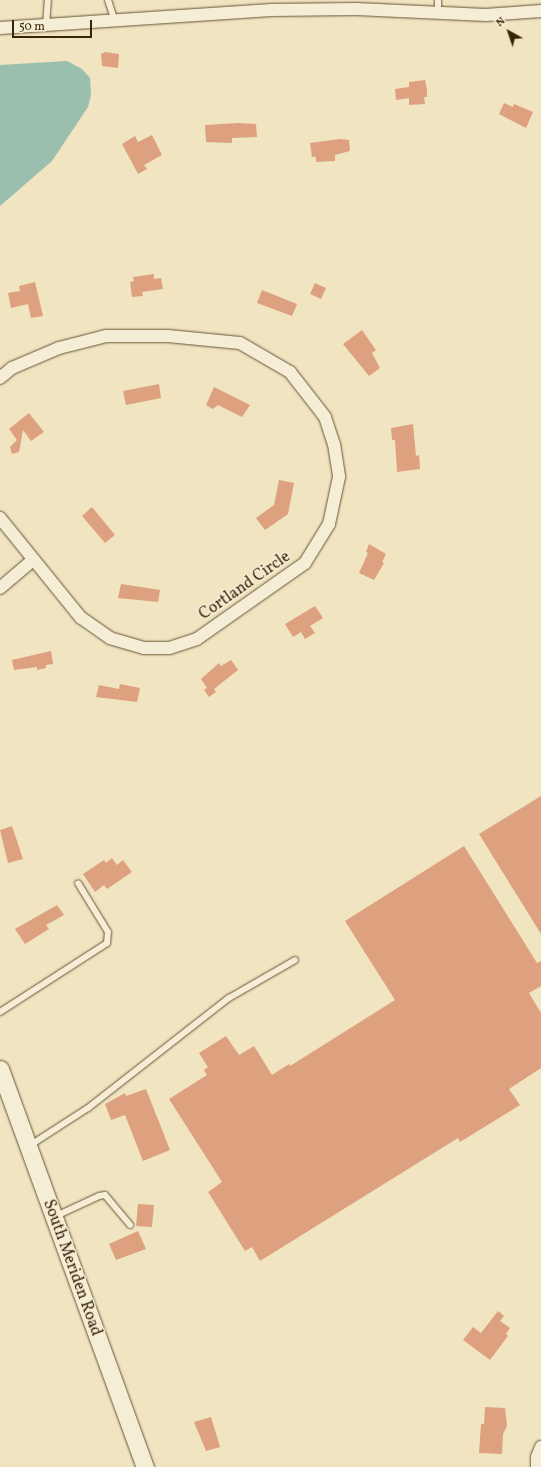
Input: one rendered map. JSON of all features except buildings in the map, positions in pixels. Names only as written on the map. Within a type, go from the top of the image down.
[{"type":"main road","name":"South Meriden Road","points":[[0,1069],[145,1467]]},
{"type":"street","points":[[0,28],[310,9],[486,15],[541,11]]},
{"type":"street","name":"Cortland Circle","points":[[0,378],[12,368],[59,348],[106,336],[168,336],[240,343],[290,372],[325,416],[334,444],[339,477],[329,524],[305,562],[197,639],[169,648],[144,648],[110,638],[81,618],[0,518]]},
{"type":"street","points":[[0,588],[33,560]]},
{"type":"street","points":[[537,1467],[541,1447]]},
{"type":"lane","points":[[46,26],[48,0]]},
{"type":"lane","points":[[108,0],[115,21]]},
{"type":"lane","points":[[438,0],[438,14]]},
{"type":"lane","points":[[0,1012],[107,943],[108,932],[78,883]]},
{"type":"lane","points":[[28,1147],[88,1108],[229,998],[295,960]]},
{"type":"lane","points":[[54,1217],[99,1196],[105,1196],[130,1225]]},
{"type":"shaded area","points":[[67,61],[82,69],[90,78],[91,95],[88,107],[52,161],[0,206],[0,65]]}]
